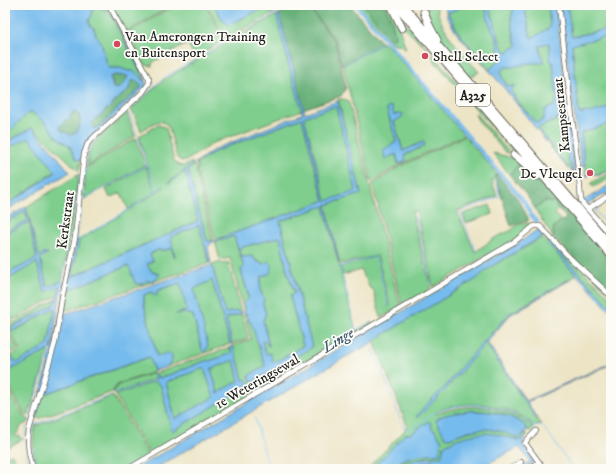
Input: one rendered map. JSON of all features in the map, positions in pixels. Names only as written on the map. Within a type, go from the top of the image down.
[{"type":"highway","points":[[391,5],[402,28]]},
{"type":"highway","name":"A325","points":[[396,5],[611,255]]},
{"type":"highway","name":"A325","points":[[403,5],[611,246]]},
{"type":"highway","points":[[424,12],[429,25],[445,54]]},
{"type":"highway","points":[[514,155],[551,186]]},
{"type":"street","name":"Kerkstraat","points":[[33,469],[28,452],[29,430],[55,343],[62,298],[75,238],[84,154],[88,144],[93,138],[143,92],[150,83],[109,5]]},
{"type":"street","name":"Kampsestraat","points":[[559,5],[581,200],[611,235]]},
{"type":"street","points":[[588,209],[611,194]]},
{"type":"street","name":"1e Weteringsewal","points":[[128,469],[514,242],[534,226],[540,226],[570,258],[611,296]]},
{"type":"street","points":[[536,431],[525,443],[544,469]]},
{"type":"street","points":[[510,469],[521,462]]},
{"type":"street","points":[[529,469],[539,462]]},
{"type":"street","points":[[423,469],[433,469]]},
{"type":"green space","points":[[97,5],[103,9],[107,9],[107,7],[144,81],[131,70],[128,71],[120,68],[110,68],[107,64],[101,42],[96,35],[94,28],[89,23],[89,19]]},
{"type":"green space","points":[[111,5],[173,5],[126,32]]},
{"type":"green space","points":[[176,5],[205,5],[225,39],[195,58],[188,44],[153,62],[152,66],[145,65],[127,33]]},
{"type":"green space","points":[[207,5],[214,5],[228,25],[270,5],[288,5],[226,39]]},
{"type":"green space","points":[[294,5],[307,5],[335,42],[346,88],[341,96],[303,109],[279,14]]},
{"type":"green space","points":[[308,5],[350,5],[382,43],[342,65],[336,42]]},
{"type":"green space","points":[[358,5],[363,5],[393,39],[394,31],[392,21],[383,5],[388,5],[400,30],[406,49],[400,45],[392,43]]},
{"type":"green space","points":[[363,5],[383,5],[390,19],[395,37],[391,39]]},
{"type":"green space","points":[[429,5],[436,5],[442,24],[447,33],[479,72],[469,78],[443,46],[437,36],[426,8],[429,7]]},
{"type":"green space","points":[[465,5],[485,5],[488,20],[497,40],[500,61],[490,70],[458,32],[448,13]]},
{"type":"green space","points":[[488,5],[513,5],[511,19],[515,41],[518,45],[507,52],[502,48]]},
{"type":"green space","points":[[524,5],[548,5],[549,29],[531,38]]},
{"type":"green space","points":[[567,5],[610,5],[611,28],[572,37]]},
{"type":"green space","points":[[398,14],[527,164],[511,150],[435,63],[434,58],[427,49],[408,32]]},
{"type":"green space","points":[[277,15],[289,66],[302,110],[213,143],[186,161],[181,161],[177,158],[169,128],[163,122],[156,122],[141,131],[131,110],[156,86],[223,44]]},
{"type":"green space","points":[[611,35],[611,107],[589,114],[588,112],[579,114],[572,44]]},
{"type":"green space","points":[[549,42],[550,59],[553,64],[557,98],[555,105],[545,110],[544,120],[535,123],[515,98],[511,90],[514,85],[509,87],[502,78],[501,71],[505,67],[543,62],[539,46]]},
{"type":"green space","points":[[383,43],[390,48],[464,135],[400,165],[371,182],[343,66]],"holes":[[[390,107],[394,116],[397,114],[399,119],[394,121],[403,151],[423,142],[423,146],[405,155],[398,164],[396,154],[383,150],[396,142],[387,109]]]},
{"type":"green space","points":[[115,75],[128,77],[124,84],[119,88],[113,88],[113,83],[110,77]]},
{"type":"green space","points":[[134,80],[137,80],[142,85],[139,90],[105,122],[97,128],[93,128],[92,124],[95,119],[109,108],[119,97],[125,94]]},
{"type":"green space","points":[[338,99],[346,100],[349,104],[400,305],[400,307],[381,318],[373,289],[369,287],[361,270],[343,275],[341,266],[376,257],[389,307],[390,306],[377,256],[340,264],[326,205],[360,194]]},
{"type":"green space","points":[[336,106],[357,191],[326,201],[304,117]]},
{"type":"green space","points":[[76,111],[80,119],[79,124],[76,133],[70,135],[62,131],[59,126]]},
{"type":"green space","points":[[28,113],[33,113],[46,123],[58,138],[70,146],[78,159],[81,160],[79,171],[32,128],[5,143],[5,134]]},
{"type":"green space","points":[[127,113],[135,136],[87,166],[89,152],[95,141]]},
{"type":"green space","points":[[475,113],[509,152],[508,153],[505,152],[477,119]]},
{"type":"green space","points":[[559,117],[561,117],[565,124],[566,151],[568,154],[568,160],[573,170],[571,171],[542,135],[538,127],[556,121]]},
{"type":"green space","points":[[302,118],[324,201],[215,240],[196,164],[216,151]]},
{"type":"green space","points":[[611,123],[611,168],[597,175],[593,173],[586,175],[581,133]]},
{"type":"green space","points":[[158,125],[166,128],[174,161],[183,166],[192,162],[193,164],[185,170],[198,221],[71,277],[79,240],[164,187],[163,186],[156,191],[139,136]]},
{"type":"green space","points":[[465,136],[497,174],[495,179],[492,181],[497,196],[457,211],[475,252],[496,237],[512,230],[518,225],[528,223],[531,226],[519,237],[433,287],[416,211],[412,212],[431,289],[402,305],[378,207],[379,206],[372,184],[401,166]]},
{"type":"green space","points":[[29,137],[56,171],[5,206],[5,149]]},
{"type":"green space","points":[[136,138],[145,165],[84,199],[86,168]]},
{"type":"green space","points":[[493,153],[513,158],[537,176],[546,186],[539,179],[518,165],[509,174]]},
{"type":"green space","points":[[194,165],[197,169],[196,172],[213,241],[207,241],[188,170]]},
{"type":"green space","points":[[518,165],[539,179],[546,186],[611,261],[611,294],[553,238],[554,226],[566,218],[556,207],[556,203],[545,201],[538,207],[534,207],[509,174]]},
{"type":"green space","points":[[146,166],[155,192],[128,209],[121,193],[110,198],[106,189]]},
{"type":"green space","points":[[611,172],[611,178],[593,187],[591,184],[593,182]]},
{"type":"green space","points":[[79,174],[62,281],[47,288],[40,258],[47,254],[47,252],[39,256],[26,207]]},
{"type":"green space","points":[[497,174],[520,202],[528,221],[511,226],[495,176]]},
{"type":"green space","points":[[545,201],[556,203],[556,207],[559,210],[555,214],[561,221],[553,230],[553,238],[534,207],[539,206]]},
{"type":"green space","points":[[490,205],[493,214],[466,223],[463,214]]},
{"type":"green space","points":[[324,206],[356,331],[372,322],[372,324],[284,376],[281,374],[291,367],[289,363],[260,381],[262,385],[278,375],[280,378],[150,455],[115,395],[156,381],[161,386],[172,431],[248,386],[243,380],[233,346],[251,339],[244,313],[248,316],[254,329],[265,366],[249,375],[251,382],[312,347],[280,221]]},
{"type":"green space","points":[[25,211],[28,220],[5,232],[5,223]]},
{"type":"green space","points":[[29,221],[37,259],[5,275],[5,234]]},
{"type":"green space","points":[[200,224],[210,263],[68,310],[65,309],[69,290],[127,266],[131,270],[132,276],[144,282],[149,280],[153,281],[159,275],[152,272],[147,263],[153,261],[150,255],[158,250],[166,250],[171,248],[175,257],[170,237]]},
{"type":"green space","points":[[545,234],[611,298],[611,307],[543,235]]},
{"type":"green space","points":[[234,236],[244,267],[241,270],[249,298],[244,312],[230,258],[220,260],[215,242]]},
{"type":"green space","points":[[280,237],[287,271],[295,294],[290,296],[303,346],[273,362],[266,354],[262,341],[265,341],[269,346],[263,320],[266,314],[263,304],[264,299],[260,290],[261,277],[269,274],[265,264],[255,260],[242,258],[239,248]]},
{"type":"green space","points":[[542,237],[576,275],[509,314],[445,387],[417,416],[445,390],[487,342],[488,346],[541,424],[534,426],[524,418],[512,412],[501,408],[479,404],[468,404],[447,408],[436,412],[436,414],[465,407],[485,407],[515,416],[533,427],[530,431],[527,430],[527,428],[518,421],[509,416],[498,413],[469,411],[449,438],[481,429],[501,431],[519,438],[526,432],[527,434],[520,440],[500,435],[454,441],[445,446],[441,457],[415,459],[397,468],[391,469],[402,461],[418,455],[437,454],[442,441],[435,430],[433,430],[429,421],[412,433],[405,434],[372,469],[367,469],[404,431],[407,425],[374,341],[478,278],[491,266]]},
{"type":"green space","points":[[37,262],[45,291],[60,286],[58,297],[55,297],[5,324],[5,281]]},
{"type":"green space","points":[[221,262],[223,264],[228,262],[241,312],[237,311],[225,313],[212,265]]},
{"type":"green space","points":[[212,280],[230,344],[166,367],[172,361],[169,353],[157,356],[144,304],[144,295],[151,292],[154,295],[161,289],[180,283],[188,310],[179,314],[185,313],[193,315],[202,350],[198,307],[194,289]]},
{"type":"green space","points":[[57,299],[54,305],[12,327],[10,330],[7,326]]},
{"type":"green space","points":[[55,308],[48,346],[17,364],[11,356],[20,350],[10,331],[14,331]]},
{"type":"green space","points":[[242,314],[248,337],[247,339],[232,344],[226,318]]},
{"type":"green space","points":[[8,332],[18,349],[9,354],[5,349],[5,335]]},
{"type":"green space","points":[[231,347],[230,354],[209,361],[208,360],[160,378],[157,377],[156,373]]},
{"type":"green space","points":[[50,349],[28,416],[25,415],[5,379],[5,373]]},
{"type":"green space","points":[[150,357],[154,372],[118,384],[112,392],[40,418],[36,418],[44,394]]},
{"type":"green space","points":[[234,360],[239,381],[218,393],[211,369]]},
{"type":"green space","points":[[204,368],[214,397],[175,419],[166,382]]},
{"type":"green space","points":[[154,373],[155,379],[114,394],[113,392],[118,385]]},
{"type":"green space","points":[[5,383],[24,417],[30,420],[20,428],[18,433],[15,434],[16,437],[19,436],[23,439],[5,449]]},
{"type":"green space","points":[[113,396],[148,455],[124,469],[37,469],[33,448],[35,426]]},
{"type":"green space","points":[[5,452],[8,456],[12,454],[17,464],[8,469],[5,469]]},
{"type":"green space","points":[[432,463],[451,469],[431,466],[407,469],[420,464]]},
{"type":"water","points":[[5,5],[106,5],[106,10],[99,6],[95,7],[89,21],[101,42],[107,64],[110,68],[120,68],[133,71],[144,81],[111,13],[145,77],[146,85],[144,88],[85,145],[81,160],[76,159],[70,146],[58,138],[46,123],[33,113],[28,113],[5,134]],"holes":[[[115,75],[128,76],[119,88],[113,88],[110,77]],[[136,80],[142,85],[139,90],[105,122],[97,128],[93,128],[92,124],[95,119],[109,108],[119,97],[127,92],[132,81]],[[76,111],[80,116],[80,122],[76,133],[70,135],[62,131],[59,127],[64,121],[70,118],[72,113]]]},
{"type":"water","points":[[214,5],[270,5],[228,25]]},
{"type":"water","points":[[445,5],[447,7],[452,5],[465,5],[448,13],[458,32],[490,70],[500,60],[497,40],[488,20],[485,5],[488,5],[502,48],[507,52],[518,45],[515,41],[511,19],[513,5],[524,5],[531,38],[550,27],[548,5],[556,5],[575,171],[572,172],[571,171],[562,162],[505,89],[456,32],[447,17]],"holes":[[[549,43],[550,59],[553,64],[557,98],[555,105],[545,110],[543,120],[536,123],[515,99],[511,90],[515,85],[508,87],[502,78],[501,71],[505,67],[530,63],[544,63],[539,46]],[[559,117],[561,117],[565,124],[566,151],[568,154],[568,160],[573,170],[571,171],[538,128]]]},
{"type":"water","points":[[560,5],[567,5],[572,37],[611,28],[611,35],[572,45],[579,114],[611,107],[611,123],[581,133],[585,166],[583,167],[581,166]]},
{"type":"water","points":[[279,14],[305,113],[338,101],[361,194],[326,205],[339,261],[324,206],[280,221],[312,347],[251,382],[249,375],[265,366],[251,322],[249,322],[247,314],[244,313],[244,303],[249,298],[241,270],[244,267],[234,236],[215,242],[215,240],[324,201],[302,118],[216,151],[196,164],[195,163],[215,149],[302,114],[277,15]],"holes":[[[336,106],[356,191],[326,201],[304,117]],[[280,237],[287,271],[295,293],[290,296],[303,346],[273,362],[270,353],[266,354],[262,341],[265,341],[269,347],[263,320],[266,314],[263,304],[264,299],[260,290],[261,277],[269,274],[272,265],[268,261],[265,264],[260,263],[255,260],[253,256],[242,257],[239,248]]]},
{"type":"water","points":[[388,107],[392,107],[394,115],[401,113],[403,114],[402,117],[394,122],[403,151],[423,142],[425,143],[423,146],[405,155],[406,161],[399,164],[396,154],[385,159],[383,150],[396,142],[387,109]]},
{"type":"water","points":[[32,128],[70,172],[5,211],[5,206],[56,172],[29,138],[5,149],[5,143]]},
{"type":"water","points":[[193,164],[194,165],[188,170],[207,241],[213,241],[208,247],[211,263],[208,258],[199,225],[171,237],[175,257],[171,248],[166,250],[158,250],[150,254],[153,261],[147,264],[152,272],[160,275],[152,281],[147,281],[142,284],[135,283],[130,269],[127,266],[69,290],[64,314],[212,265],[225,313],[237,311],[241,312],[242,314],[226,318],[232,344],[230,344],[212,280],[194,289],[208,345],[205,353],[202,350],[193,315],[185,313],[176,314],[187,310],[180,283],[157,291],[157,296],[151,292],[144,295],[144,304],[157,356],[169,353],[172,356],[172,361],[166,367],[154,371],[149,357],[44,394],[36,418],[34,418],[62,312],[76,239],[79,240],[72,277],[198,221],[185,171],[169,183]]},
{"type":"water","points":[[611,184],[611,191],[585,204],[583,201]]},
{"type":"water","points":[[26,207],[39,256],[47,252],[48,254],[40,258],[47,287],[62,281],[64,283],[60,297],[51,349],[5,373],[5,370],[14,365],[9,357],[11,356],[17,363],[48,345],[55,308],[13,331],[10,330],[12,327],[54,305],[60,286],[45,292],[37,262],[5,281],[5,275],[37,258],[29,222],[5,234],[5,232],[28,220],[25,211],[5,223],[5,219]]},
{"type":"water","points":[[541,229],[545,234],[487,269],[478,278],[384,334],[372,343],[154,469],[135,469],[493,258],[537,230]]},
{"type":"water","points":[[548,241],[611,307],[611,312],[548,244]]},
{"type":"water","points":[[570,279],[510,315],[445,390],[417,418],[416,417],[445,387],[509,314]]},
{"type":"water","points":[[487,345],[489,345],[526,401],[611,364],[527,402],[537,420]]},
{"type":"water","points":[[233,346],[243,380],[246,379],[249,384],[248,386],[172,431],[161,386],[157,383],[154,374],[156,373],[157,377],[161,378],[208,360],[209,361],[230,354],[231,347]],"holes":[[[234,360],[239,381],[218,393],[211,369]],[[204,368],[214,397],[175,419],[166,382]]]},
{"type":"water","points":[[469,411],[500,414],[522,423],[527,430],[519,438],[500,431],[486,429],[468,431],[449,438],[445,437],[436,420],[447,415]]},
{"type":"water","points":[[429,421],[432,425],[431,427],[435,430],[442,441],[439,454],[414,456],[402,460],[391,469],[372,469],[404,435],[412,433]]},
{"type":"water","points":[[486,433],[518,440],[527,434],[528,435],[523,441],[523,445],[534,462],[523,469],[519,469],[530,461],[519,447],[487,464],[485,467],[486,469],[451,469],[432,463],[420,464],[407,469],[396,469],[402,465],[423,458],[441,457],[444,446],[454,440]]},
{"type":"waterway","points":[[131,108],[165,77],[291,5]]},
{"type":"waterway","points":[[356,5],[521,198],[537,222]]},
{"type":"waterway","points":[[344,65],[387,40]]},
{"type":"waterway","points":[[151,79],[154,85]]},
{"type":"waterway","points":[[77,241],[89,149],[98,137],[126,111],[131,117],[137,135]]},
{"type":"waterway","points":[[138,138],[156,191]]},
{"type":"waterway","points":[[82,200],[147,165]]},
{"type":"waterway","points":[[62,283],[73,230],[80,174]]},
{"type":"waterway","points":[[476,251],[460,212],[500,196],[495,179]]},
{"type":"waterway","points":[[78,240],[142,201],[163,186]]},
{"type":"waterway","points":[[611,201],[606,204],[611,210]]},
{"type":"waterway","points":[[595,211],[601,207]]},
{"type":"waterway","points":[[593,209],[611,229]]},
{"type":"waterway","points":[[415,216],[431,284]]},
{"type":"waterway","name":"Linge","points":[[371,322],[356,330],[340,266],[376,257],[389,307]]},
{"type":"waterway","points":[[30,416],[50,347]]},
{"type":"waterway","points":[[373,348],[403,426],[407,430],[433,414],[452,407],[482,405],[502,409],[520,417],[535,427],[541,425],[573,469]]},
{"type":"waterway","points":[[115,394],[156,380]]},
{"type":"waterway","points":[[33,425],[112,395]]},
{"type":"waterway","points":[[255,418],[269,469]]},
{"type":"waterway","points":[[30,444],[34,421]]},
{"type":"waterway","points":[[25,437],[27,426]]},
{"type":"waterway","points":[[531,432],[534,428]]},
{"type":"waterway","points":[[25,447],[30,469]]},
{"type":"waterway","points":[[31,447],[36,469]]},
{"type":"place","name":"Van Amerongen Training en Buitensport","points":[[117,44]]},
{"type":"place","name":"Shell Select","points":[[425,56]]},
{"type":"place","name":"De Vleugel","points":[[590,173]]}]
